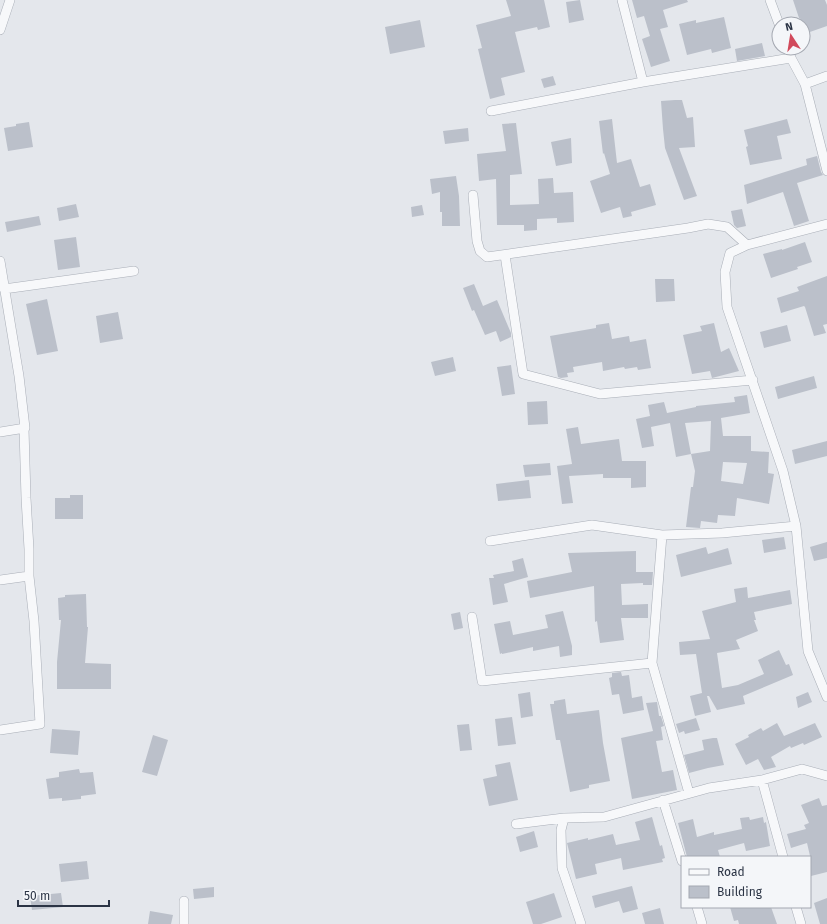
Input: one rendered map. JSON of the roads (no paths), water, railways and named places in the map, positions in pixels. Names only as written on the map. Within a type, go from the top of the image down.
[{"type":"street","points":[[0,30],[10,0]]},
{"type":"street","points":[[622,0],[643,82]]},
{"type":"street","points":[[770,0],[776,16]]},
{"type":"street","points":[[491,111],[643,82],[791,58],[805,84],[827,171]]},
{"type":"street","points":[[805,84],[827,76]]},
{"type":"street","points":[[473,195],[480,251],[487,257],[708,224],[727,227],[747,245]]},
{"type":"street","points":[[827,224],[747,245],[730,253],[725,272],[727,307],[783,471],[796,526],[808,651],[827,697]]},
{"type":"street","points":[[505,255],[523,374],[600,394],[752,380]]},
{"type":"street","points":[[0,261],[26,428],[24,428],[29,576],[34,621],[40,724],[0,730]]},
{"type":"street","points":[[4,288],[134,271]]},
{"type":"street","points":[[0,432],[26,428]]},
{"type":"street","points":[[490,541],[592,525],[662,535],[722,533],[796,526]]},
{"type":"street","points":[[662,535],[652,663],[690,793]]},
{"type":"street","points":[[0,580],[29,576]]},
{"type":"street","points":[[472,617],[482,681],[652,663]]},
{"type":"street","points":[[516,824],[564,818],[604,817],[708,788],[762,780],[802,769],[827,776]]},
{"type":"street","points":[[762,780],[783,856]]},
{"type":"street","points":[[663,800],[681,858]]},
{"type":"street","points":[[564,818],[561,830],[562,868],[581,924]]},
{"type":"street","points":[[184,902],[184,924]]},
{"type":"street","points":[[696,908],[702,924]]},
{"type":"street","points":[[796,908],[801,924]]}]
